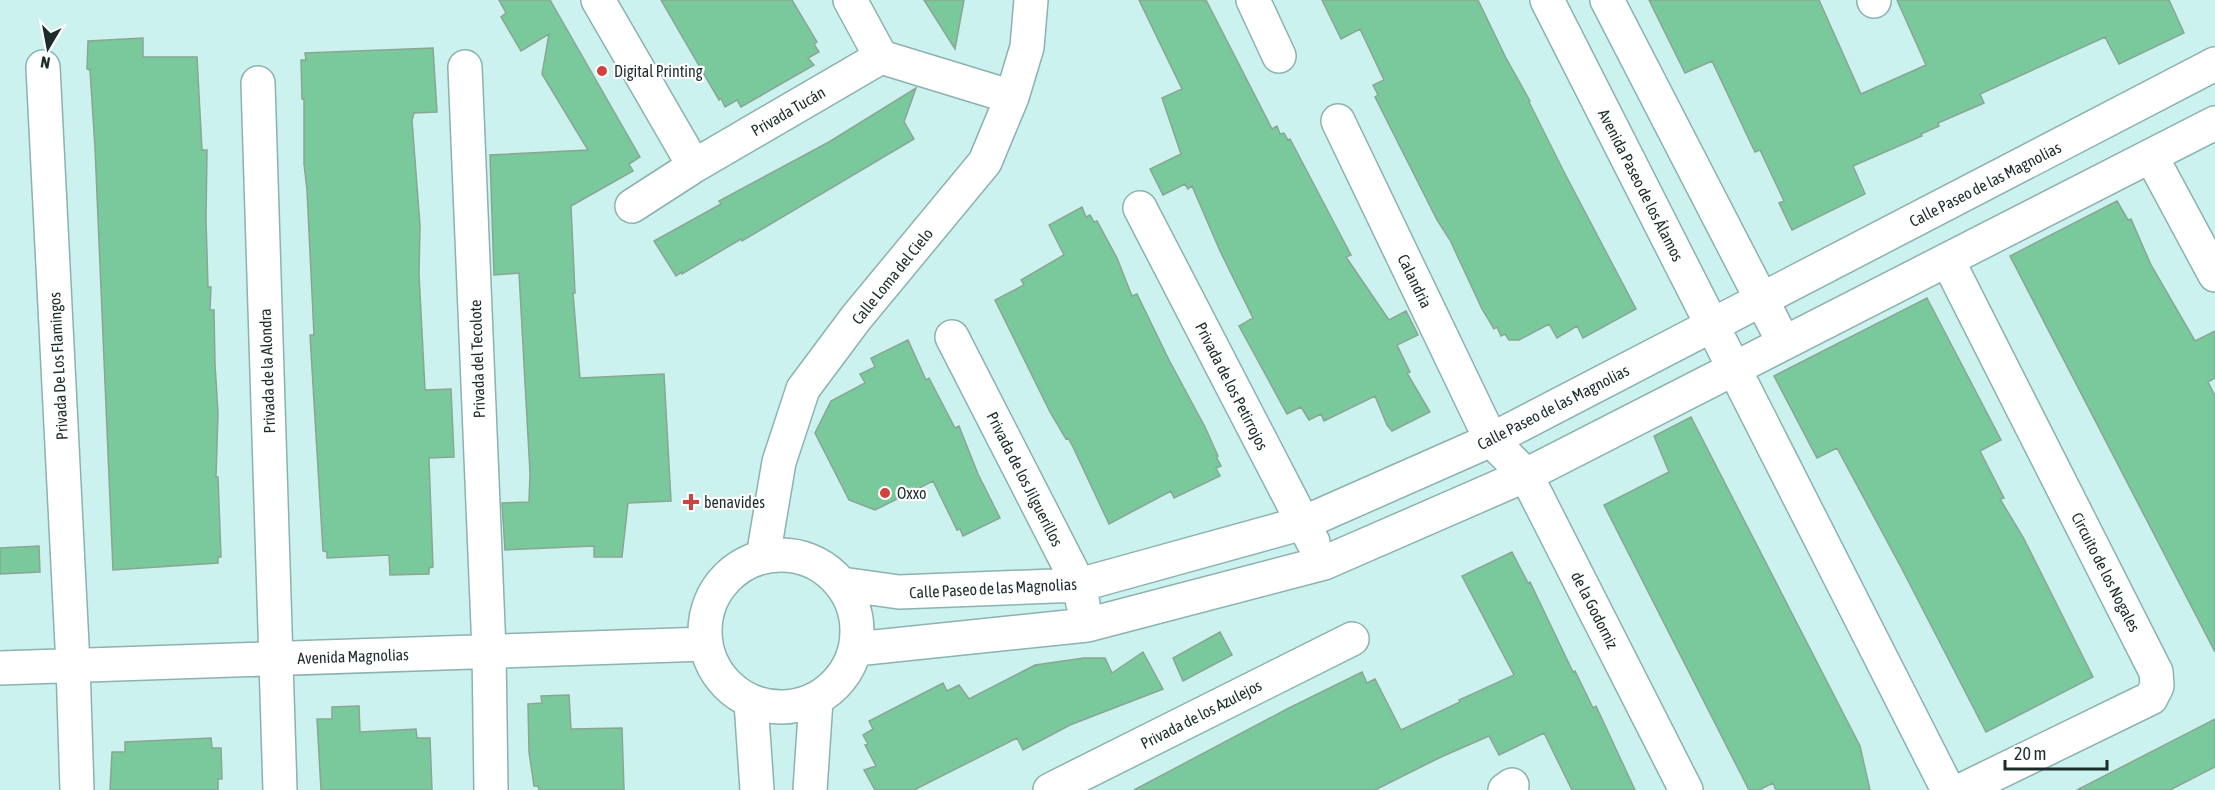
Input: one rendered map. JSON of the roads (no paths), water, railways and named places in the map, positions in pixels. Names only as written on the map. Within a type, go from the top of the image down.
[{"type":"street","points":[[598,0],[694,166]]},
{"type":"street","points":[[850,0],[881,57],[1012,97]]},
{"type":"street","name":"Calle Loma del Cielo","points":[[763,557],[779,462],[803,389],[856,318],[985,162],[1012,97],[1027,47],[1031,0]]},
{"type":"street","points":[[1253,0],[1279,56]]},
{"type":"street","name":"Avenida Paseo de los Álamos","points":[[1547,0],[1735,370]]},
{"type":"street","points":[[1607,0],[1784,343]]},
{"type":"street","name":"Privada Tucán","points":[[632,206],[694,166],[881,57]]},
{"type":"street","name":"Calle Paseo de las Magnolias","points":[[842,584],[898,592],[1079,585],[1303,523],[1491,440],[2215,64]]},
{"type":"street","name":"Privada De Los Flamingos","points":[[43,67],[73,665],[77,790]]},
{"type":"street","name":"Privada del Tecolote","points":[[465,67],[489,651],[491,790]]},
{"type":"street","name":"Privada de la Alondra","points":[[258,83],[280,790]]},
{"type":"street","name":"Calandria","points":[[1338,121],[1491,440]]},
{"type":"street","points":[[856,650],[1087,625],[1324,564],[1527,475],[2215,123]]},
{"type":"street","points":[[2151,156],[2215,275]]},
{"type":"street","name":"Privada de los Petirrojos","points":[[1140,208],[1324,564]]},
{"type":"street","name":"Circuito de los Nogales","points":[[1948,261],[2156,672],[2157,686],[2151,698],[1962,790]]},
{"type":"street","name":"Privada de los Jilguerillos","points":[[952,337],[1079,585],[1087,625]]},
{"type":"street","points":[[1735,370],[1948,790]]},
{"type":"street","name":"de la Godorniz","points":[[1491,440],[1527,475],[1686,790]]},
{"type":"street","points":[[1399,481],[1425,519]]},
{"type":"street","points":[[792,555],[820,565],[842,584],[854,604],[858,626],[856,650],[848,670],[834,687],[816,700],[795,706],[772,707],[751,702],[730,688],[714,668],[706,644],[705,622],[711,599],[724,580],[741,566],[763,557],[792,555]]},
{"type":"street","name":"Privada de los Azulejos","points":[[1050,790],[1352,639]]},
{"type":"street","name":"Avenida Magnolias","points":[[0,668],[706,644]]},
{"type":"street","points":[[810,790],[816,700]]},
{"type":"street","points":[[751,702],[757,790]]},
{"type":"place","name":"Digital Printing","points":[[602,71]]},
{"type":"place","name":"Oxxo","points":[[885,493]]},
{"type":"place","name":"benavides","points":[[691,502]]}]
